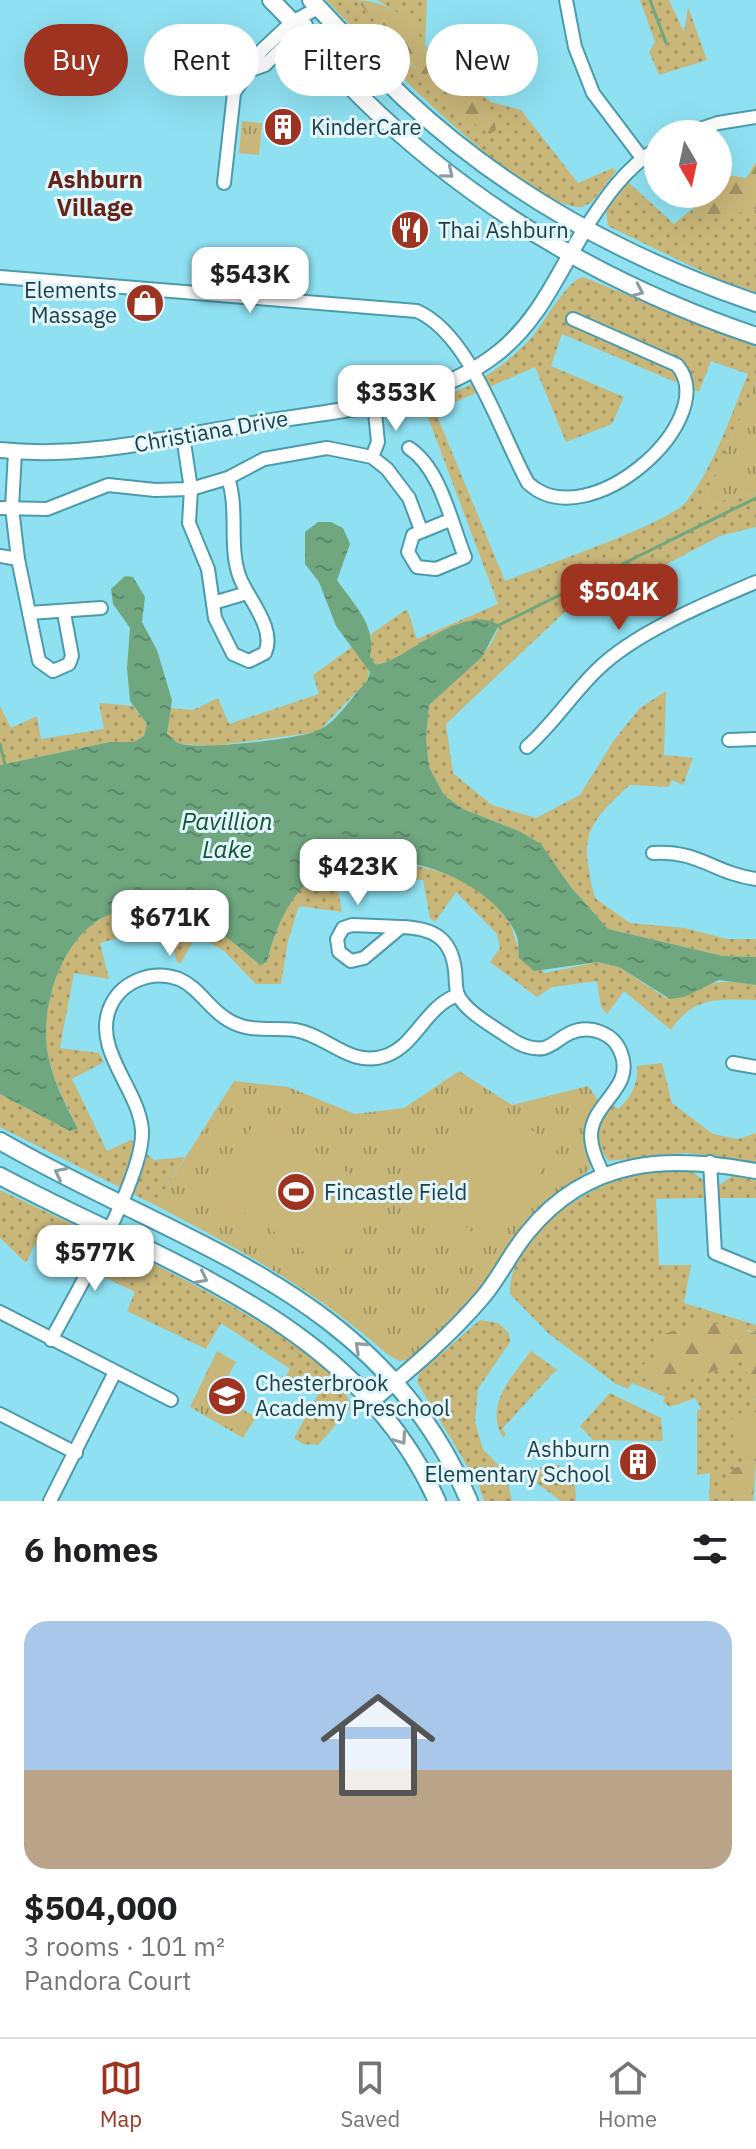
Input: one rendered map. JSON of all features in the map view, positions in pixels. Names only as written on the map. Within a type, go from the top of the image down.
[{"type":"main road","points":[[271,0],[294,24]]},
{"type":"main road","points":[[315,4],[406,99],[506,180],[585,229],[666,270],[756,303]]},
{"type":"main road","points":[[360,96],[458,182],[569,255],[630,288],[756,336]]},
{"type":"main road","points":[[0,1141],[288,1290],[349,1336],[395,1382],[444,1450],[469,1501]]},
{"type":"main road","points":[[0,1176],[295,1331],[326,1354],[372,1401],[400,1437],[437,1501]]},
{"type":"street","points":[[566,0],[575,47],[593,93],[642,158],[619,180],[585,229]]},
{"type":"street","points":[[299,24],[315,4]]},
{"type":"street","points":[[224,183],[234,93],[251,70],[254,57],[275,42]]},
{"type":"street","points":[[732,121],[756,117]]},
{"type":"street","name":"Christiana Drive","points":[[7,451],[70,453],[183,436],[374,403],[441,385],[499,352],[533,320],[585,229]]},
{"type":"street","points":[[0,277],[417,311],[434,321],[472,370],[528,483],[536,490],[562,499],[597,493],[639,468],[665,441],[685,400],[687,380],[677,365],[573,319]]},
{"type":"street","points":[[372,457],[378,442],[374,403]]},
{"type":"street","points":[[183,436],[191,489],[189,523],[208,569],[215,618],[233,654],[249,661],[258,659],[269,644],[268,635],[247,593],[236,560],[236,506],[228,478]]},
{"type":"street","points":[[409,448],[429,467],[465,557],[426,570],[410,561],[409,543],[421,530],[450,520]]},
{"type":"street","points":[[6,508],[47,509],[108,485],[155,490],[191,489],[228,478],[264,459],[308,449],[345,449],[372,457],[405,490],[421,530]]},
{"type":"street","points":[[7,451],[6,508],[39,661],[53,671],[69,664],[72,656],[64,613]]},
{"type":"street","points":[[0,556],[18,559]]},
{"type":"street","points":[[527,747],[553,724],[587,681],[617,654],[756,582]]},
{"type":"street","points":[[213,603],[247,593]]},
{"type":"street","points":[[29,613],[64,613],[101,608]]},
{"type":"street","points":[[729,740],[756,739]]},
{"type":"street","points":[[653,853],[680,851],[734,875],[756,879]]},
{"type":"street","points":[[401,927],[356,961],[345,959],[337,948],[338,935],[346,927],[401,927],[426,929],[446,942],[454,960],[458,995],[479,1016],[528,1047],[549,1046],[570,1033],[588,1029],[605,1034],[617,1045],[624,1062],[622,1080],[598,1111],[591,1133],[604,1176]]},
{"type":"street","points":[[51,1340],[139,1161],[142,1133],[137,1109],[109,1046],[106,1026],[114,1000],[134,981],[155,975],[177,979],[236,1024],[261,1031],[304,1032],[342,1052],[368,1059],[398,1050],[435,1007],[458,995]]},
{"type":"street","points":[[733,1063],[756,1067]]},
{"type":"street","points":[[372,1401],[485,1295],[544,1215],[572,1193],[604,1176],[664,1161],[710,1162],[756,1171]]},
{"type":"street","points":[[710,1162],[715,1253],[756,1270]]},
{"type":"street","points":[[0,1312],[171,1400]]},
{"type":"street","points":[[50,1501],[115,1372]]},
{"type":"street","points":[[0,1414],[76,1453]]},
{"type":"green space","points":[[326,0],[356,0],[379,24],[349,24]]},
{"type":"green space","points":[[356,0],[382,5],[407,19],[426,50],[426,79],[410,61],[410,24],[378,24]]},
{"type":"green space","points":[[377,0],[427,0],[426,50],[405,18]]},
{"type":"green space","points":[[640,0],[669,0],[684,32],[688,7],[707,60],[659,75],[649,52],[655,42]]},
{"type":"green space","points":[[410,63],[426,75],[426,96],[458,96],[493,119],[476,96],[521,110],[578,183],[613,168],[616,171],[592,202],[582,207],[557,201],[524,182],[448,121],[410,85]]},
{"type":"green space","points":[[442,96],[477,96],[489,108],[496,130],[490,134]]},
{"type":"green space","points":[[242,121],[262,123],[259,155],[239,153]]},
{"type":"green space","points":[[756,162],[756,209],[713,218],[694,217],[694,208],[732,208],[732,176],[746,178]]},
{"type":"green space","points":[[628,182],[644,197],[644,208],[656,208],[674,224],[693,208],[694,217],[756,209],[756,292],[720,280],[608,226],[606,211]]},
{"type":"green space","points":[[583,277],[756,347],[756,382],[703,505],[756,493],[756,527],[720,536],[627,585],[570,607],[446,724],[453,773],[492,805],[536,818],[580,795],[614,740],[640,708],[666,691],[664,755],[693,758],[683,785],[672,780],[669,787],[630,785],[594,823],[587,847],[595,898],[630,923],[685,928],[727,939],[756,939],[756,957],[723,956],[608,929],[570,886],[541,844],[519,831],[463,809],[444,795],[429,767],[426,738],[429,705],[489,647],[499,628],[454,626],[381,663],[375,664],[370,656],[371,634],[407,609],[417,639],[498,604],[423,404],[468,386],[508,360],[532,337],[577,280]],"holes":[[[562,334],[699,392],[711,361],[748,374],[714,457],[686,502],[655,522],[630,533],[505,581],[435,411],[535,367],[566,442],[612,424],[624,397],[551,366]]]},
{"type":"green space","points":[[756,382],[756,493],[703,505]]},
{"type":"green space","points":[[352,647],[370,668],[367,681],[318,732],[212,746],[180,744],[167,734],[170,708],[193,710],[218,698],[229,724],[319,694],[313,675]]},
{"type":"green space","points":[[99,703],[133,706],[147,724],[144,736],[134,742],[110,742],[0,765],[0,706],[11,728],[37,716],[41,739],[104,729]]},
{"type":"green space","points":[[363,861],[424,868],[460,880],[477,890],[507,919],[522,954],[545,973],[598,962],[619,967],[666,998],[710,984],[730,982],[756,985],[756,1000],[719,1000],[698,1005],[679,1019],[671,1030],[624,991],[607,1014],[601,1007],[597,981],[552,987],[537,997],[490,962],[500,948],[497,934],[456,892],[435,922],[430,918],[423,880],[367,877],[336,881],[342,912],[299,906],[288,941],[281,984],[256,984],[224,951],[196,935],[181,963],[177,962],[167,925],[100,943],[109,979],[74,973],[60,1048],[99,1053],[104,1062],[72,1079],[107,1151],[131,1140],[154,1160],[185,1157],[155,1205],[0,1127],[0,1094],[70,1131],[78,1129],[52,1070],[46,1031],[52,991],[59,971],[68,952],[94,923],[111,914],[131,910],[186,918],[214,929],[261,965],[267,962],[289,906],[307,882],[332,866]]},
{"type":"green space","points":[[662,1063],[672,1103],[713,1134],[738,1139],[756,1133],[756,1162],[686,1153],[609,1161],[599,1138],[604,1112],[614,1105],[618,1109],[627,1099],[635,1085],[637,1066]]},
{"type":"green space","points":[[459,1071],[512,1105],[588,1086],[599,1101],[586,1124],[590,1169],[534,1216],[465,1311],[409,1360],[399,1361],[387,1354],[304,1291],[246,1254],[155,1205],[234,1081],[288,1087],[355,1114],[404,1108]]},
{"type":"green space","name":"Fincastle Field","points":[[260,1115],[382,1195],[332,1270],[210,1190]]},
{"type":"green space","points":[[492,1120],[520,1124],[560,1146],[501,1224],[493,1224],[412,1168],[447,1135],[467,1125]]},
{"type":"green space","points":[[689,1169],[703,1180],[704,1198],[656,1199],[659,1265],[691,1265],[684,1303],[756,1325],[756,1333],[748,1330],[654,1339],[663,1357],[647,1381],[656,1388],[671,1386],[743,1359],[756,1401],[756,1461],[734,1468],[734,1501],[709,1501],[710,1473],[697,1475],[697,1411],[701,1409],[695,1398],[670,1407],[663,1402],[665,1397],[632,1383],[628,1389],[616,1384],[549,1334],[510,1294],[512,1274],[520,1255],[532,1238],[565,1208],[603,1186],[629,1176]]},
{"type":"green space","points":[[732,1176],[756,1180],[756,1198],[717,1198],[717,1187]]},
{"type":"green space","points":[[0,1190],[137,1256],[256,1320],[305,1353],[339,1383],[350,1409],[318,1445],[303,1444],[294,1438],[320,1391],[296,1377],[289,1387],[282,1383],[290,1369],[221,1323],[206,1349],[127,1311],[135,1292],[35,1244],[26,1263],[0,1238]]},
{"type":"green space","points":[[440,1194],[458,1207],[436,1237],[418,1224]]},
{"type":"green space","points":[[454,1218],[484,1241],[471,1259],[440,1236]]},
{"type":"green space","points":[[480,1320],[498,1323],[509,1333],[510,1342],[478,1389],[475,1422],[483,1449],[506,1473],[512,1501],[484,1501],[478,1484],[417,1382],[419,1373]]},
{"type":"green space","points":[[701,1320],[756,1333],[756,1401],[743,1360],[671,1387],[656,1388],[647,1381],[640,1366],[662,1356],[654,1338]]},
{"type":"green space","points":[[217,1351],[236,1362],[217,1395],[256,1417],[243,1438],[190,1407]]},
{"type":"green space","points":[[531,1351],[563,1374],[556,1370],[502,1429],[506,1434],[503,1438],[498,1426],[498,1403],[508,1382]]},
{"type":"green space","points":[[610,1393],[661,1418],[663,1441],[593,1440],[580,1426]]},
{"type":"green space","points":[[756,1412],[756,1453],[740,1458],[729,1420]]},
{"type":"green space","points":[[756,1461],[753,1501],[734,1501],[727,1478],[734,1468]]},
{"type":"green space","points":[[560,1465],[560,1481],[575,1480],[576,1501],[561,1501],[526,1475],[543,1466]]},
{"type":"water","name":"Pavillion Lake","points":[[318,522],[331,522],[343,528],[350,544],[337,580],[367,625],[370,656],[375,664],[398,656],[449,627],[467,621],[484,620],[499,625],[482,657],[429,705],[426,738],[429,767],[444,795],[463,809],[519,831],[541,844],[570,886],[608,929],[723,956],[756,957],[756,985],[719,980],[684,997],[670,999],[619,967],[598,962],[534,971],[519,958],[516,934],[501,911],[479,892],[452,876],[391,860],[360,860],[332,867],[309,881],[282,918],[267,962],[261,965],[204,924],[153,912],[120,911],[94,923],[80,936],[68,952],[52,991],[46,1031],[47,1049],[52,1070],[78,1129],[70,1131],[0,1094],[0,765],[110,742],[134,742],[144,736],[147,724],[130,701],[127,668],[130,628],[113,604],[111,589],[125,576],[133,577],[145,597],[142,622],[157,650],[172,700],[167,734],[176,741],[209,746],[251,743],[293,737],[326,726],[367,681],[370,672],[336,626],[319,582],[305,564],[305,532]]},
{"type":"waterway","points":[[650,0],[666,43]]},
{"type":"waterway","points":[[499,625],[756,498]]},
{"type":"waterway","points":[[0,744],[5,765]]},
{"type":"place","name":"KinderCare","points":[[283,127]]},
{"type":"place","name":"Thai Ashburn","points":[[410,230]]},
{"type":"place","name":"Elements Massage","points":[[145,303]]},
{"type":"place","name":"Fincastle Field","points":[[296,1192]]},
{"type":"place","name":"Chesterbrook Academy Preschool","points":[[227,1396]]},
{"type":"place","name":"Ashburn Elementary School","points":[[638,1462]]},
{"type":"district","name":"Ashburn Village","points":[[95,194]]}]
